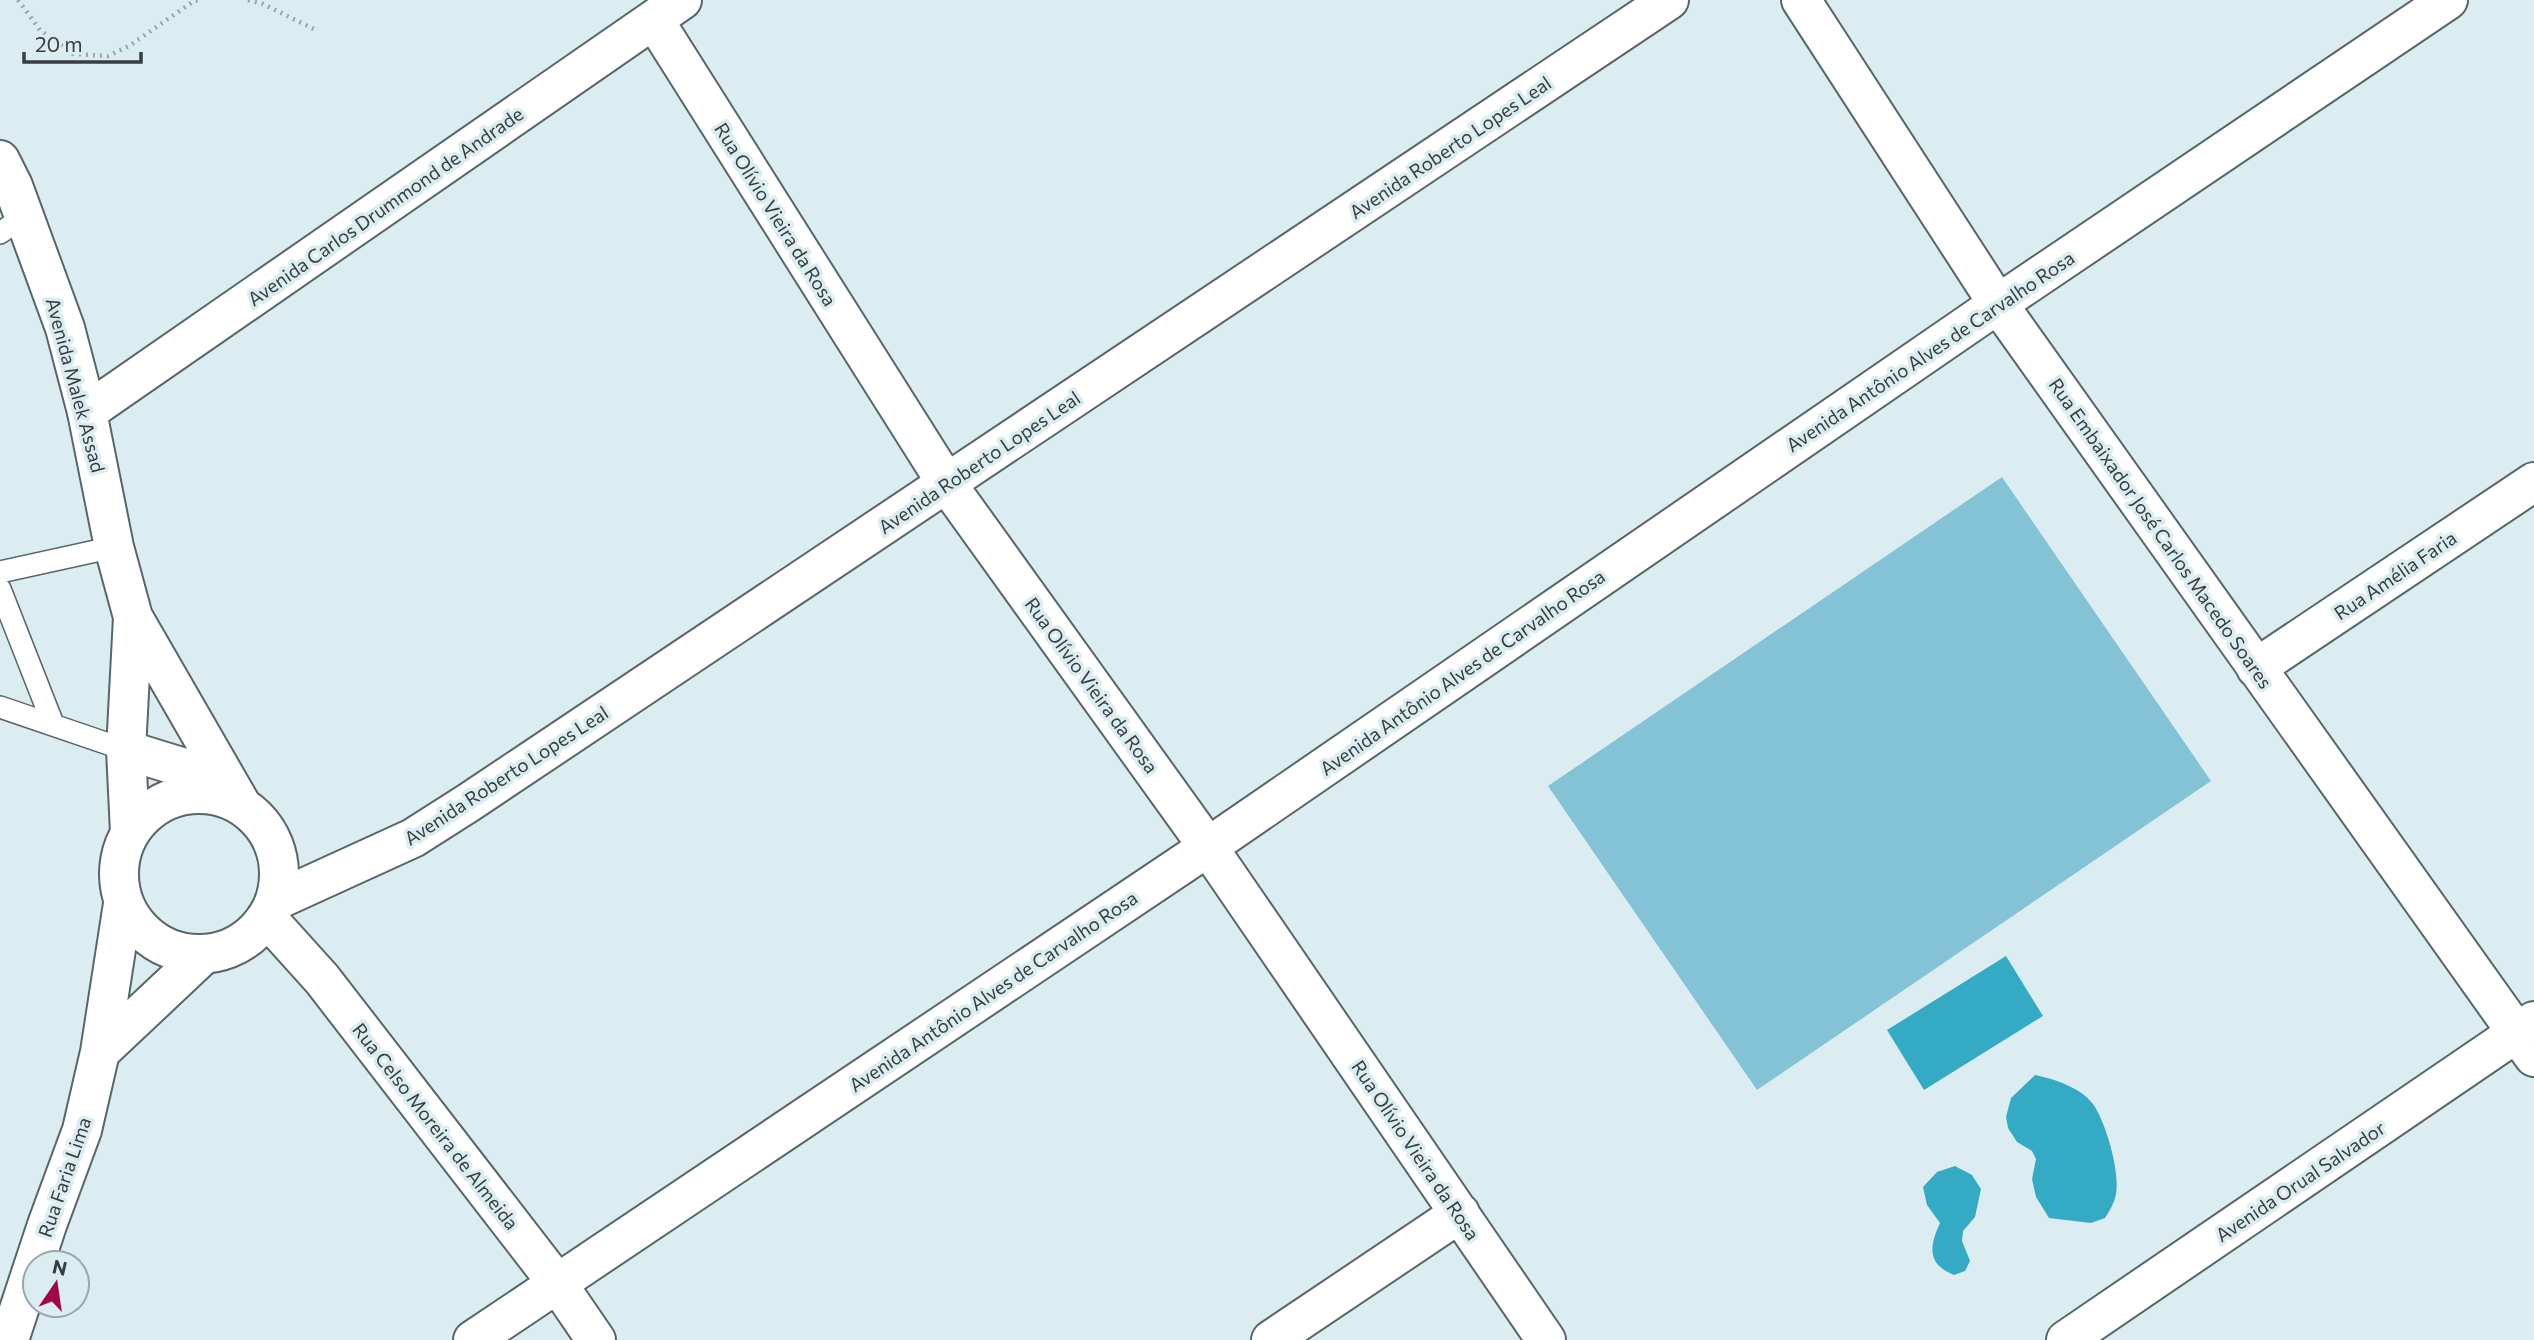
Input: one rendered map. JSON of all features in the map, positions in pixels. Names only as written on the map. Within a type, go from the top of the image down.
[{"type":"street","name":"Avenida Roberto Lopes Leal","points":[[271,909],[413,838],[1669,0]]},
{"type":"street","name":"Rua Embaixador José Carlos Macedo Soares","points":[[1801,0],[1998,304],[2256,668],[2528,1037]]},
{"type":"street","name":"Avenida Antônio Alves de Carvalho Rosa","points":[[473,1340],[1208,847],[1998,304],[2448,0]]},
{"type":"street","name":"Rua Olívio Vieira da Rosa","points":[[668,10],[947,484],[1208,847],[1546,1340]]},
{"type":"street","name":"Avenida Carlos Drummond de Andrade","points":[[87,412],[668,10]]},
{"type":"street","name":"Avenida Malek Assad","points":[[0,160],[13,186],[12,224],[65,328],[87,412],[114,547],[132,617],[234,794]]},
{"type":"street","name":"Rua Amélia Faria","points":[[2256,668],[2534,482]]},
{"type":"street","name":"Avenida Malek Assad","points":[[130,832],[126,750],[132,617]]},
{"type":"street","points":[[126,750],[234,794],[262,824],[275,847],[280,874],[271,909],[250,937],[228,950],[203,955],[178,953],[155,942],[136,926],[123,904],[118,880],[120,855],[130,832],[146,812],[168,799],[193,794],[234,794]]},
{"type":"street","name":"Rua Faria Lima","points":[[9,1340],[82,1130],[100,1052],[123,904]]},
{"type":"street","name":"Rua Celso Moreira de Almeida","points":[[271,909],[557,1283],[596,1340]]},
{"type":"street","points":[[100,1052],[203,955]]},
{"type":"street","name":"Avenida Orual Salvador","points":[[2066,1340],[2528,1037]]},
{"type":"street","points":[[1271,1340],[1460,1213]]},
{"type":"lane","points":[[0,572],[114,547]]},
{"type":"lane","points":[[0,589],[53,724]]},
{"type":"lane","points":[[0,707],[126,750]]},
{"type":"path","points":[[18,0],[40,30],[73,54],[108,56],[129,46],[194,1],[201,0]]},
{"type":"path","points":[[248,0],[263,4],[318,31]]},
{"type":"shaded area","points":[[2002,477],[2211,781],[1757,1090],[1548,786]]},
{"type":"shaded area","points":[[2006,956],[2043,1016],[1924,1090],[1887,1030]]},
{"type":"shaded area","points":[[2035,1075],[2074,1088],[2088,1098],[2098,1112],[2112,1150],[2117,1189],[2105,1218],[2091,1223],[2049,1218],[2036,1197],[2032,1179],[2036,1159],[2032,1151],[2017,1142],[2008,1128],[2006,1117],[2011,1098]]},
{"type":"shaded area","points":[[1955,1166],[1972,1175],[1981,1189],[1975,1217],[1963,1231],[1962,1241],[1970,1261],[1965,1271],[1954,1275],[1945,1271],[1935,1260],[1932,1247],[1940,1223],[1927,1205],[1923,1187],[1937,1172]]}]
